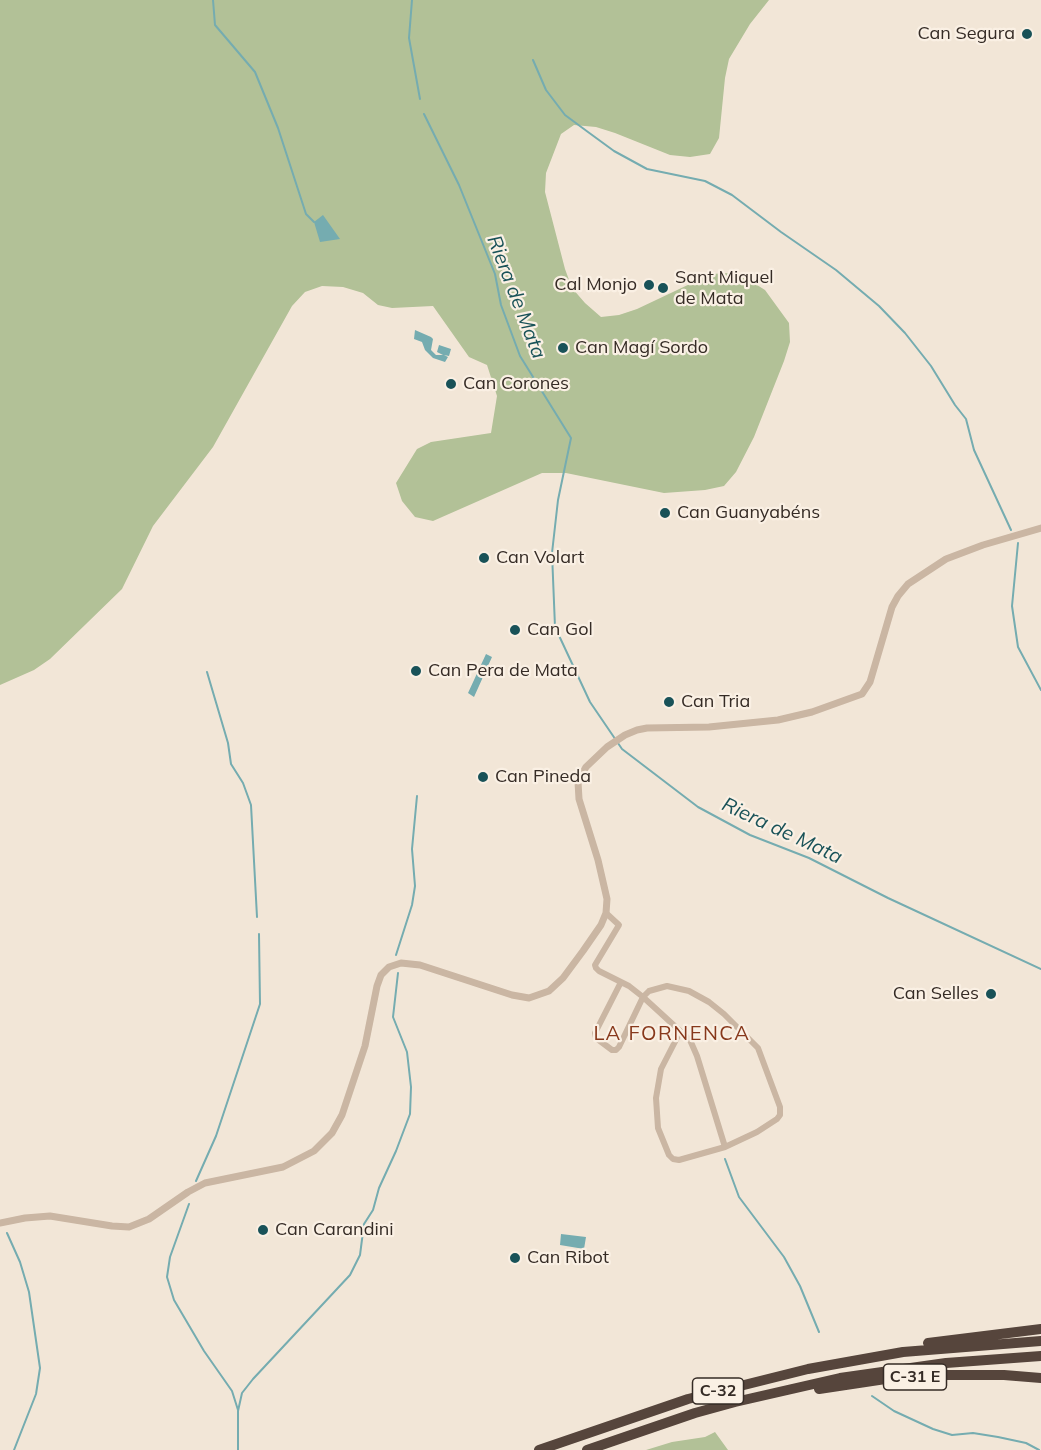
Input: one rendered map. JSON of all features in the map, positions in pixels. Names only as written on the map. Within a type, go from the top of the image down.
[{"type":"highway","name":"C-31 E","points":[[903,1352],[914,1344],[1041,1329]]},
{"type":"highway","name":"C-32","points":[[539,1450],[677,1402],[807,1369],[903,1352],[1041,1341]]},
{"type":"highway","name":"C-32","points":[[589,1449],[695,1413],[840,1378],[946,1363],[1041,1356]]},
{"type":"highway","name":"C-31 E","points":[[789,1389],[813,1389],[931,1375],[1004,1375],[1041,1378]]},
{"type":"street","points":[[0,1223],[50,1216],[112,1227],[129,1227],[149,1219],[188,1192],[205,1184],[273,1170],[293,1163],[314,1150],[332,1132],[342,1115],[365,1046],[377,986],[381,975],[388,967],[401,963],[412,964],[512,995],[529,998],[549,992],[563,978],[596,932],[606,913],[607,899],[598,860],[579,799],[578,782],[586,767],[607,747],[625,735],[646,728],[709,728],[778,720],[812,712],[862,694],[870,682],[892,608],[908,584],[946,559],[983,545],[1041,528]]},
{"type":"street","points":[[606,913],[619,925],[596,964],[596,968],[643,997],[694,1047],[725,1148]]},
{"type":"street","points":[[621,982],[595,1034],[596,1038],[612,1050],[619,1047],[643,997],[649,991],[667,986],[689,991],[724,1014],[758,1048],[777,1097],[780,1115],[757,1132],[725,1148],[679,1160],[672,1159],[658,1128],[656,1098],[661,1069],[680,1032]]},
{"type":"green space","points":[[0,0],[769,0],[750,24],[729,59],[719,138],[710,154],[690,157],[670,155],[596,127],[574,125],[561,134],[546,173],[545,192],[572,288],[601,317],[619,315],[637,309],[711,274],[730,273],[749,280],[765,290],[789,323],[790,342],[784,361],[754,437],[736,472],[724,486],[664,493],[566,473],[542,473],[433,521],[415,517],[402,501],[396,483],[417,449],[431,442],[491,433],[497,396],[487,365],[469,357],[433,306],[392,308],[378,305],[363,293],[343,287],[322,286],[305,292],[292,306],[213,447],[153,526],[122,589],[50,659],[34,670],[0,685]]},
{"type":"green space","points":[[715,1432],[728,1450],[646,1450],[672,1442],[705,1437]]},
{"type":"water","points":[[323,215],[340,239],[320,242],[314,222]]},
{"type":"water","points":[[415,330],[433,339],[431,350],[436,355],[443,355],[437,352],[439,345],[451,349],[449,356],[444,355],[448,357],[445,362],[433,358],[425,350],[422,342],[414,339]]},
{"type":"water","points":[[486,654],[492,657],[474,697],[468,693]]},
{"type":"water","points":[[561,1234],[586,1237],[584,1249],[560,1245]]},
{"type":"waterway","points":[[213,0],[215,25],[255,72],[278,128],[306,214],[314,222]]},
{"type":"waterway","name":"Riera de Mata","points":[[412,0],[409,38],[420,99]]},
{"type":"waterway","points":[[533,60],[546,90],[565,115],[614,151],[647,169],[705,181],[732,195],[836,270],[879,306],[905,333],[931,366],[966,419],[974,450],[1011,530]]},
{"type":"waterway","name":"Riera de Mata","points":[[424,114],[459,185],[495,274],[501,305],[520,356],[571,438],[558,500],[552,553],[555,627],[590,702],[622,749],[698,807],[750,835],[809,858],[888,898],[1041,969]]},
{"type":"waterway","points":[[1018,543],[1012,606],[1018,647],[1041,690]]},
{"type":"waterway","points":[[207,672],[228,743],[231,764],[243,783],[251,805],[257,917]]},
{"type":"waterway","points":[[396,955],[412,905],[415,886],[412,849],[417,796]]},
{"type":"waterway","points":[[196,1181],[216,1136],[260,1004],[259,934]]},
{"type":"waterway","points":[[238,1450],[238,1411],[242,1393],[350,1275],[360,1255],[364,1224],[373,1210],[379,1188],[410,1114],[411,1087],[407,1052],[393,1017],[398,973]]},
{"type":"waterway","points":[[725,1159],[739,1197],[784,1257],[800,1286],[819,1332]]},
{"type":"waterway","points":[[189,1204],[170,1257],[167,1277],[174,1300],[204,1351],[232,1391],[238,1410]]},
{"type":"waterway","points":[[7,1233],[20,1262],[29,1292],[40,1368],[36,1394],[14,1450]]},
{"type":"waterway","points":[[872,1396],[894,1411],[933,1429],[952,1435],[973,1433],[998,1437],[1026,1443],[1039,1450]]},
{"type":"place","name":"Can Segura","points":[[1027,34]]},
{"type":"place","name":"Cal Monjo","points":[[649,285]]},
{"type":"place","name":"Sant Miquel de Mata","points":[[663,288]]},
{"type":"place","name":"Can Magí Sordo","points":[[563,348]]},
{"type":"place","name":"Can Corones","points":[[451,384]]},
{"type":"place","name":"Can Guanyabéns","points":[[665,513]]},
{"type":"place","name":"Can Volart","points":[[484,558]]},
{"type":"place","name":"Can Gol","points":[[515,630]]},
{"type":"place","name":"Can Pera de Mata","points":[[416,671]]},
{"type":"place","name":"Can Tria","points":[[669,702]]},
{"type":"place","name":"Can Pineda","points":[[483,777]]},
{"type":"place","name":"Can Selles","points":[[991,994]]},
{"type":"place","name":"Can Carandini","points":[[263,1230]]},
{"type":"place","name":"Can Ribot","points":[[515,1258]]},
{"type":"district","name":"LA FORNENCA","points":[[672,1034]]}]
